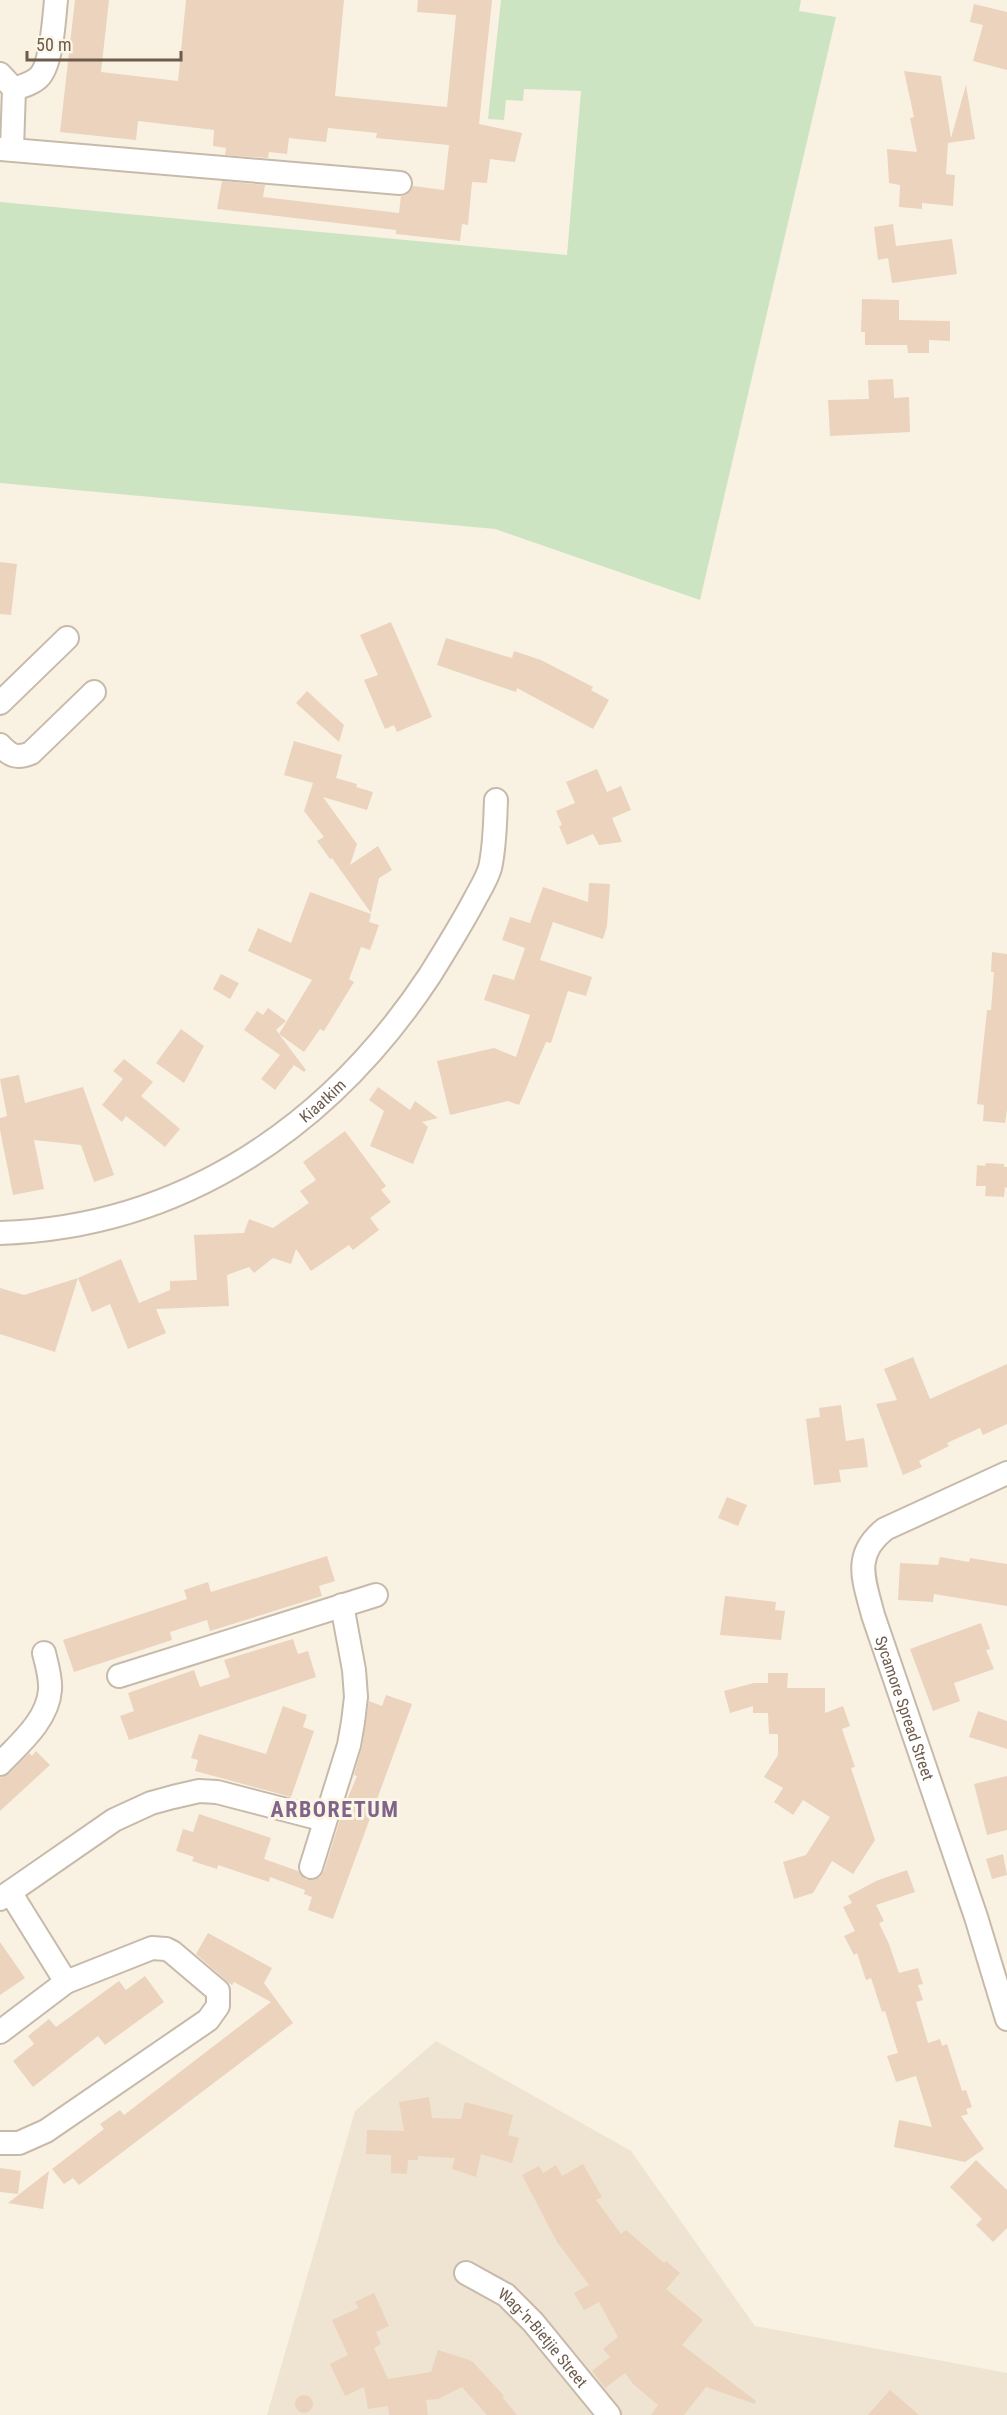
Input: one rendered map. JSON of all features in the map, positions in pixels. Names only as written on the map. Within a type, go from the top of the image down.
[{"type":"street","points":[[56,0],[47,62],[42,74],[36,80],[7,82],[6,149],[400,183]]},
{"type":"street","points":[[0,703],[67,638]]},
{"type":"street","points":[[0,745],[15,757],[31,753],[94,692]]},
{"type":"street","name":"Kiaatkim","points":[[0,1233],[47,1229],[116,1215],[170,1199],[238,1165],[292,1129],[349,1077],[408,1007],[458,932],[489,871],[494,846],[495,800]]},
{"type":"street","name":"Sycamore Spread Street","points":[[1007,1473],[885,1529],[870,1543],[862,1564],[864,1582],[873,1615],[976,1917],[1007,2019]]},
{"type":"street","points":[[119,1676],[376,1595]]},
{"type":"street","points":[[311,1867],[348,1745],[356,1697],[354,1670],[342,1605]]},
{"type":"street","points":[[0,1764],[38,1721],[45,1707],[50,1684],[44,1653]]},
{"type":"street","points":[[66,1982],[5,1896],[114,1820],[151,1803],[199,1791],[217,1792],[325,1820]]},
{"type":"street","points":[[0,2031],[66,1982],[142,1951],[166,1949],[218,1991],[218,2006],[208,2020],[46,2131],[19,2143],[0,2143]]},
{"type":"street","name":"Wag-'n-Bietjie Street","points":[[466,2273],[506,2295],[533,2322],[609,2415]]},
{"type":"shaded area","points":[[436,2041],[631,2151],[755,2326],[1007,2373],[1007,2415],[267,2415],[355,2111]]},
{"type":"green space","points":[[501,0],[801,0],[799,11],[836,17],[700,600],[495,529],[0,483],[0,202],[567,255],[581,91],[524,89],[523,101],[506,100],[504,120],[488,119]]},
{"type":"building","points":[[75,0],[109,0],[101,72],[178,81],[186,0],[344,0],[335,96],[447,107],[456,15],[417,12],[418,0],[492,0],[479,124],[522,133],[515,162],[490,159],[487,183],[472,182],[468,225],[462,224],[460,241],[396,234],[396,230],[217,209],[222,181],[265,185],[263,197],[399,213],[401,196],[406,195],[413,186],[444,190],[449,145],[376,138],[377,133],[328,128],[326,142],[289,138],[287,154],[269,152],[268,158],[225,155],[226,148],[213,146],[214,130],[138,121],[136,140],[60,132]]},
{"type":"building","points":[[974,4],[1007,12],[1007,70],[973,61],[983,25],[970,22]]},
{"type":"building","points":[[904,71],[941,76],[951,138],[966,85],[975,139],[948,143],[946,174],[955,175],[953,206],[922,203],[922,209],[899,207],[900,185],[889,183],[887,149],[917,152],[910,118],[914,117]]},
{"type":"building","points":[[893,224],[896,246],[952,239],[957,274],[892,283],[888,258],[878,260],[874,227]]},
{"type":"building","points":[[862,299],[899,300],[899,320],[950,321],[950,341],[929,340],[929,353],[908,353],[907,345],[865,345],[865,332],[861,332]]},
{"type":"building","points":[[893,379],[894,398],[909,397],[910,432],[830,436],[828,400],[869,399],[868,380]]},
{"type":"building","points":[[0,562],[17,564],[11,615],[0,614]]},
{"type":"building","points":[[391,622],[432,717],[397,732],[394,725],[385,729],[364,680],[378,675],[360,635]]},
{"type":"building","points":[[446,638],[512,658],[514,651],[541,660],[593,687],[591,690],[609,700],[593,729],[517,688],[516,692],[437,665]]},
{"type":"building","points":[[307,691],[344,725],[339,742],[296,703]]},
{"type":"building","points":[[294,741],[342,755],[336,778],[357,784],[356,787],[373,792],[367,810],[323,797],[357,844],[350,865],[378,846],[392,870],[379,878],[371,913],[332,858],[330,859],[317,841],[324,837],[304,811],[313,783],[284,775]]},
{"type":"building","points":[[597,769],[607,792],[621,786],[631,810],[612,818],[622,842],[599,845],[593,834],[567,845],[556,811],[575,803],[566,782]]},
{"type":"building","points":[[589,883],[610,884],[607,926],[603,939],[553,922],[540,960],[592,977],[586,996],[568,991],[551,1043],[546,1042],[519,1105],[508,1101],[450,1115],[437,1061],[494,1048],[516,1057],[530,1015],[484,1000],[493,974],[514,980],[525,948],[502,940],[510,917],[530,923],[543,887],[588,902]]},
{"type":"building","points":[[310,892],[371,914],[369,922],[379,925],[370,950],[361,947],[349,979],[354,982],[324,1031],[320,1029],[304,1052],[279,1034],[312,980],[248,951],[258,928],[291,943]]},
{"type":"building","points":[[992,952],[1007,954],[1007,1110],[1005,1123],[983,1121],[984,1105],[977,1104],[987,1010],[991,1010],[994,972],[991,972]]},
{"type":"building","points":[[221,974],[239,983],[230,999],[213,989]]},
{"type":"building","points":[[268,1008],[286,1021],[276,1030],[306,1070],[304,1072],[294,1065],[275,1090],[261,1079],[280,1055],[244,1030],[257,1011],[263,1015]]},
{"type":"building","points":[[181,1029],[204,1046],[184,1083],[156,1063]]},
{"type":"building","points":[[124,1059],[153,1082],[141,1096],[180,1129],[165,1147],[126,1116],[122,1122],[102,1105],[123,1079],[113,1071]]},
{"type":"building","points":[[19,1075],[25,1103],[83,1087],[114,1175],[94,1182],[81,1145],[34,1140],[44,1189],[13,1195],[0,1130],[0,1118],[7,1116],[0,1079]]},
{"type":"building","points":[[378,1087],[410,1110],[415,1101],[438,1118],[422,1122],[428,1127],[413,1164],[370,1146],[384,1111],[369,1100]]},
{"type":"building","points":[[345,1131],[386,1186],[381,1190],[391,1202],[370,1218],[379,1230],[353,1250],[349,1245],[311,1271],[296,1249],[291,1264],[273,1258],[254,1273],[249,1267],[227,1275],[229,1306],[156,1309],[166,1333],[128,1349],[110,1304],[92,1312],[78,1278],[121,1259],[139,1303],[170,1290],[170,1281],[197,1280],[194,1235],[244,1233],[249,1219],[273,1228],[309,1203],[300,1191],[316,1180],[303,1162]]},
{"type":"building","points":[[986,1163],[1004,1164],[1004,1167],[1007,1167],[1007,1188],[1005,1187],[1004,1197],[985,1196],[986,1186],[976,1186],[977,1165],[985,1166]]},
{"type":"building","points":[[78,1278],[55,1352],[0,1334],[0,1288],[24,1295]]},
{"type":"building","points":[[913,1357],[930,1399],[1007,1364],[1007,1424],[983,1435],[980,1428],[947,1443],[949,1446],[919,1461],[922,1467],[903,1475],[876,1404],[897,1400],[884,1369]]},
{"type":"building","points":[[841,1405],[846,1441],[864,1438],[868,1467],[839,1470],[841,1482],[814,1485],[806,1419],[820,1417],[819,1408]]},
{"type":"building","points":[[727,1497],[747,1505],[738,1526],[718,1518]]},
{"type":"building","points":[[327,1556],[335,1581],[319,1586],[322,1596],[210,1631],[207,1620],[170,1632],[172,1640],[74,1672],[63,1640],[187,1599],[184,1590],[208,1582],[211,1592]]},
{"type":"building","points":[[940,1557],[969,1562],[970,1558],[1007,1564],[1007,1606],[934,1594],[933,1602],[898,1600],[900,1563],[938,1565]]},
{"type":"building","points":[[725,1596],[776,1602],[775,1610],[785,1611],[781,1640],[720,1635]]},
{"type":"building","points":[[981,1623],[990,1649],[986,1650],[994,1669],[954,1683],[960,1701],[933,1711],[910,1649]]},
{"type":"building","points":[[293,1639],[298,1654],[308,1651],[316,1677],[129,1740],[120,1716],[134,1711],[128,1693],[194,1670],[200,1687],[230,1677],[224,1660]]},
{"type":"building","points":[[768,1673],[788,1673],[787,1688],[825,1688],[825,1713],[843,1706],[850,1726],[842,1729],[855,1767],[851,1768],[875,1840],[853,1874],[832,1861],[813,1893],[794,1899],[783,1862],[806,1855],[830,1817],[803,1800],[793,1815],[774,1802],[783,1788],[764,1777],[778,1755],[778,1734],[769,1734],[768,1713],[753,1713],[753,1706],[730,1713],[724,1691],[754,1683],[768,1683]]},
{"type":"building","points":[[386,1695],[412,1704],[333,1919],[308,1910],[312,1897],[304,1894],[305,1890],[270,1877],[269,1882],[218,1865],[217,1869],[192,1861],[194,1857],[176,1851],[183,1829],[193,1832],[199,1814],[271,1838],[264,1859],[298,1871],[306,1880],[320,1877],[357,1776],[354,1775],[362,1747],[369,1701],[382,1706]]},
{"type":"building","points":[[283,1706],[307,1715],[303,1727],[314,1731],[291,1797],[195,1771],[198,1760],[191,1758],[199,1734],[266,1754]]},
{"type":"building","points":[[978,1711],[1007,1721],[1007,1749],[969,1737]]},
{"type":"building","points":[[36,1751],[50,1765],[0,1811],[0,1778],[10,1773],[29,1753],[32,1756]]},
{"type":"building","points":[[1007,1776],[1007,1830],[987,1835],[974,1784]]},
{"type":"building","points":[[1003,1854],[1007,1875],[992,1879],[986,1859]]},
{"type":"building","points":[[907,1870],[915,1892],[876,1905],[884,1921],[879,1923],[899,1973],[918,1968],[923,1984],[918,1985],[923,2000],[916,2002],[928,2043],[940,2039],[942,2046],[947,2044],[962,2091],[966,2090],[972,2107],[966,2109],[968,2114],[961,2116],[984,2149],[965,2162],[894,2147],[899,2120],[932,2127],[916,2076],[896,2082],[887,2056],[898,2053],[885,2011],[882,2012],[871,1978],[866,1980],[857,1953],[854,1955],[844,1936],[855,1931],[843,1907],[852,1903],[848,1896],[876,1881]]},
{"type":"building","points":[[208,1933],[272,1968],[264,1983],[293,2023],[79,2185],[73,2178],[64,2184],[52,2169],[104,2129],[100,2124],[120,2110],[124,2115],[271,2002],[234,1982],[232,1985],[196,1954]]},
{"type":"building","points":[[0,1942],[25,1978],[0,1995]]},
{"type":"building","points":[[145,1976],[164,2002],[105,2045],[98,2036],[33,2087],[13,2061],[34,2044],[28,2036],[49,2019],[56,2027],[119,1981],[126,1990]]},
{"type":"building","points":[[429,2097],[432,2118],[461,2119],[465,2102],[513,2115],[508,2135],[519,2138],[512,2163],[481,2154],[476,2177],[452,2169],[455,2158],[418,2156],[418,2160],[408,2160],[407,2174],[391,2173],[391,2155],[366,2154],[367,2130],[404,2131],[399,2102]]},
{"type":"building","points":[[976,2160],[1007,2190],[1007,2228],[993,2242],[976,2225],[982,2219],[950,2187]]},
{"type":"building","points":[[583,2164],[602,2197],[596,2200],[621,2234],[626,2230],[664,2263],[666,2261],[680,2273],[666,2289],[703,2320],[682,2345],[756,2401],[755,2404],[706,2387],[684,2415],[651,2415],[658,2405],[633,2384],[625,2373],[605,2388],[592,2371],[610,2357],[603,2349],[618,2337],[599,2302],[584,2310],[574,2293],[589,2285],[557,2242],[522,2175],[539,2166],[543,2173],[556,2165],[562,2176]]},
{"type":"building","points":[[0,2168],[21,2171],[18,2194],[0,2192]]},
{"type":"building","points":[[49,2171],[43,2209],[8,2203]]},
{"type":"building","points":[[374,2293],[389,2326],[376,2332],[381,2344],[374,2348],[388,2379],[431,2372],[438,2350],[472,2361],[504,2396],[502,2397],[517,2415],[487,2415],[462,2387],[438,2399],[426,2400],[428,2415],[389,2415],[388,2406],[368,2409],[364,2387],[345,2396],[330,2364],[348,2355],[332,2320],[359,2308],[355,2302]]},
{"type":"building","points":[[890,2390],[919,2415],[868,2415]]},
{"type":"building","points":[[300,2395],[308,2395],[313,2400],[311,2411],[300,2413],[295,2408],[295,2400]]},
{"type":"district","name":"ARBORETUM","points":[[335,1809]]}]
